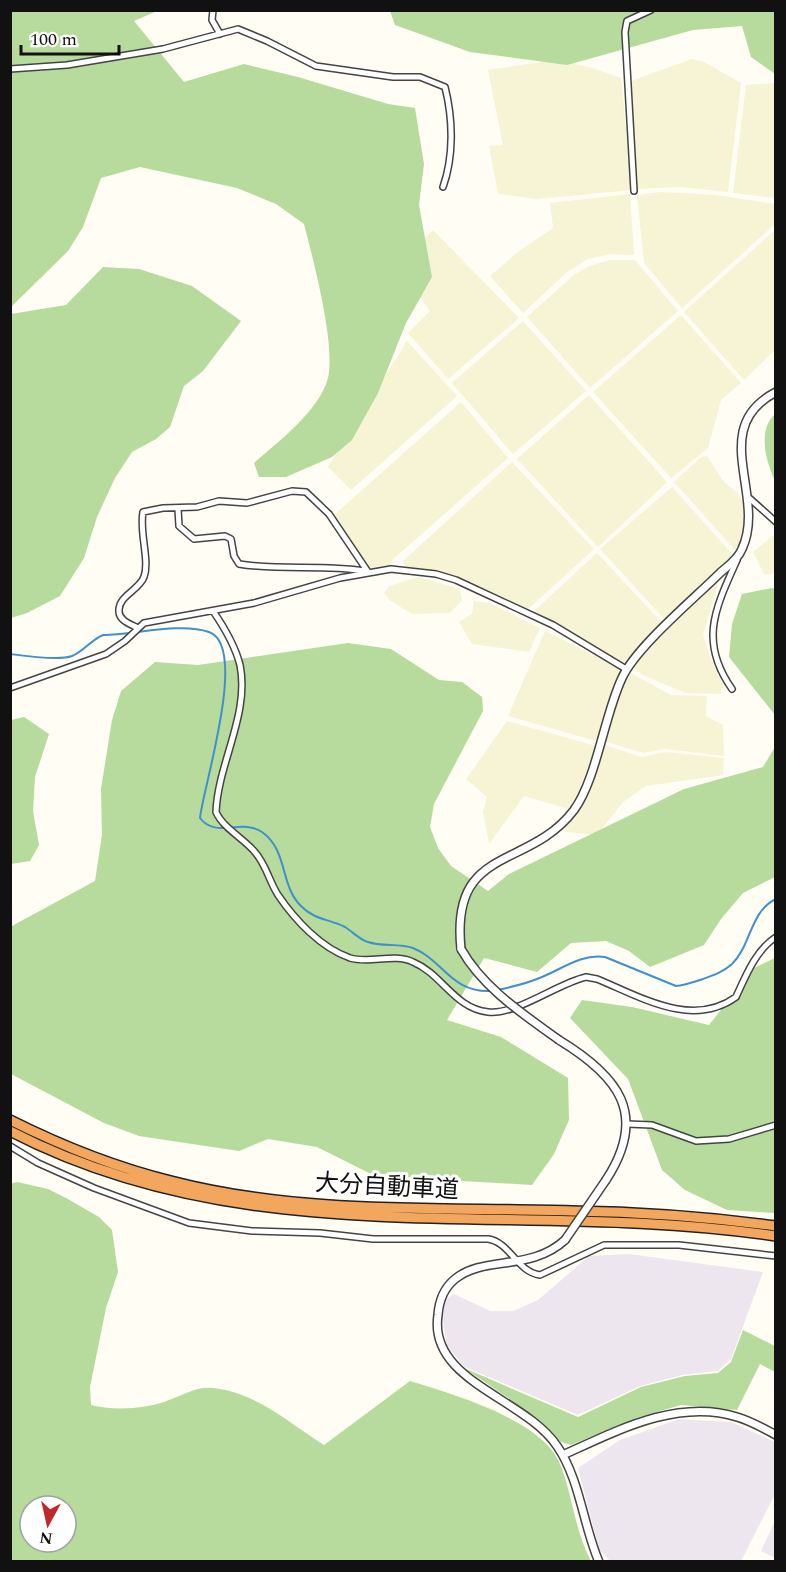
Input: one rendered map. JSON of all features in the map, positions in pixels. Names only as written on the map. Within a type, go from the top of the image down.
[{"type":"highway","name":"大分自動車道","points":[[10,1120],[85,1155],[136,1172],[219,1191],[282,1200],[421,1210],[644,1214],[776,1227]]},
{"type":"highway","name":"大分自動車道","points":[[10,1131],[80,1163],[133,1181],[216,1201],[280,1210],[421,1219],[643,1223],[776,1236]]},
{"type":"street","points":[[213,10],[212,20],[220,34]]},
{"type":"street","points":[[634,191],[625,32],[627,21],[632,16],[651,10]]},
{"type":"street","points":[[10,69],[66,65],[163,49],[238,29],[249,32],[292,56],[323,68],[420,77],[446,87],[450,109],[451,146],[443,187]]},
{"type":"street","points":[[732,689],[720,669],[711,633],[717,604],[739,556],[747,528],[747,496],[741,448],[744,422],[762,399],[776,392]]},
{"type":"street","points":[[138,628],[123,620],[119,610],[120,604],[141,583],[145,573],[140,525],[143,512],[163,507],[178,509],[197,507],[219,501],[248,503],[292,490],[306,492],[329,514],[368,572]]},
{"type":"street","points":[[747,496],[776,522]]},
{"type":"street","points":[[178,509],[179,526],[194,539],[225,536],[231,539],[234,556],[239,564],[267,569],[339,567],[368,572]]},
{"type":"street","points":[[599,1562],[589,1538],[563,1455],[546,1431],[530,1417],[466,1376],[443,1352],[438,1337],[439,1305],[447,1287],[457,1277],[486,1266],[517,1263],[554,1250],[565,1240],[616,1166],[627,1124],[623,1103],[604,1071],[591,1059],[559,1040],[510,1004],[472,969],[461,949],[458,926],[462,903],[479,874],[500,859],[552,833],[575,809],[593,767],[613,700],[626,669],[739,556]]},
{"type":"street","points":[[10,688],[106,654],[144,622],[254,603],[368,572],[391,569],[436,574],[456,580],[553,625],[626,669]]},
{"type":"street","points":[[213,611],[235,651],[240,666],[237,718],[219,778],[216,812],[255,852],[278,894],[300,923],[330,947],[350,958],[413,962],[428,970],[445,989],[468,1006],[489,1012],[507,1010],[586,977],[597,979],[658,1005],[691,1011],[708,1008],[736,996],[766,943],[776,937]]},
{"type":"street","points":[[627,1124],[652,1125],[696,1141],[729,1139],[776,1125]]},
{"type":"street","points":[[10,1146],[38,1163],[94,1188],[189,1223],[252,1231],[320,1233],[373,1239],[488,1239],[500,1244],[528,1272],[540,1275],[604,1245],[651,1243],[776,1256]]},
{"type":"street","points":[[563,1455],[632,1424],[671,1415],[711,1413],[735,1416],[776,1435]]},
{"type":"shaded area","points":[[692,59],[704,62],[741,83],[728,192],[681,187],[636,189],[631,81]]},
{"type":"shaded area","points":[[554,60],[589,67],[621,78],[632,190],[537,199],[498,194],[489,146],[503,145],[488,70]]},
{"type":"shaded area","points":[[775,83],[775,198],[733,193],[746,85]]},
{"type":"shaded area","points":[[661,192],[716,195],[775,204],[775,224],[682,308],[644,263],[637,195]]},
{"type":"shaded area","points":[[630,194],[634,255],[611,254],[588,259],[567,272],[523,313],[490,276],[519,251],[553,228],[550,203]]},
{"type":"shaded area","points":[[433,230],[519,318],[448,379],[408,333],[430,311],[397,266]]},
{"type":"shaded area","points":[[775,230],[775,350],[744,380],[684,312]]},
{"type":"shaded area","points":[[610,260],[635,260],[678,311],[590,388],[527,317],[575,274],[590,266]]},
{"type":"shaded area","points":[[681,315],[741,383],[721,400],[708,448],[671,478],[593,392]]},
{"type":"shaded area","points":[[523,321],[586,391],[513,454],[452,383]]},
{"type":"shaded area","points":[[407,341],[457,396],[351,490],[328,467]]},
{"type":"shaded area","points":[[589,395],[667,482],[598,547],[517,459]]},
{"type":"shaded area","points":[[461,402],[508,458],[391,561],[390,566],[370,569],[333,516]]},
{"type":"shaded area","points":[[707,456],[724,482],[739,494],[743,503],[744,530],[736,551],[674,482],[700,458]]},
{"type":"shaded area","points":[[512,462],[594,549],[527,610],[449,576],[407,569],[403,561]]},
{"type":"shaded area","points":[[672,487],[733,555],[666,621],[600,549]]},
{"type":"shaded area","points":[[775,534],[775,574],[764,574],[753,552]]},
{"type":"shaded area","points":[[597,553],[663,624],[623,664],[532,613]]},
{"type":"shaded area","points":[[419,577],[460,589],[462,600],[450,613],[412,614],[389,600],[384,593],[389,586]]},
{"type":"shaded area","points":[[719,580],[703,635],[713,665],[723,684],[721,694],[685,693],[643,675],[633,667],[674,621]]},
{"type":"shaded area","points":[[474,601],[490,603],[540,628],[529,652],[472,644],[459,622],[472,614]]},
{"type":"shaded area","points":[[545,631],[616,666],[620,675],[605,709],[596,741],[508,716]]},
{"type":"shaded area","points":[[627,671],[671,695],[707,696],[706,716],[723,725],[724,756],[665,749],[643,753],[604,741],[615,701]]},
{"type":"shaded area","points":[[507,721],[596,746],[580,789],[568,809],[524,796],[489,844],[483,812],[487,797],[466,779]]},
{"type":"shaded area","points":[[602,744],[641,757],[666,752],[724,758],[723,775],[646,786],[623,802],[597,835],[568,832],[565,828],[584,801]]},
{"type":"shaded area","points":[[629,1254],[763,1272],[731,1359],[718,1371],[682,1375],[640,1386],[578,1415],[465,1367],[447,1346],[443,1322],[444,1301],[454,1294],[490,1311],[513,1311],[538,1300],[589,1256]]},
{"type":"shaded area","points":[[679,1419],[731,1422],[775,1442],[775,1494],[741,1561],[610,1561],[599,1549],[578,1468],[620,1440]]},
{"type":"shaded area","points":[[775,1521],[775,1558],[761,1551]]},
{"type":"green space","points":[[11,11],[157,11],[134,21],[184,82],[244,64],[298,77],[388,104],[415,108],[424,164],[419,205],[432,277],[406,323],[378,393],[352,440],[332,457],[286,477],[259,477],[254,463],[307,414],[323,390],[328,378],[330,363],[322,302],[304,224],[276,204],[237,188],[140,167],[101,178],[83,227],[68,251],[11,307]]},
{"type":"green space","points":[[390,11],[775,11],[775,74],[751,57],[742,26],[693,30],[567,65],[470,52],[395,25]]},
{"type":"green space","points":[[103,267],[139,269],[192,286],[241,321],[203,371],[184,386],[170,427],[156,439],[132,452],[115,478],[97,517],[84,558],[60,596],[27,613],[11,618],[11,314],[66,305]]},
{"type":"green space","points":[[775,414],[775,481],[766,455],[765,437],[769,421]]},
{"type":"green space","points":[[776,589],[775,715],[729,657],[732,624],[742,594]]},
{"type":"green space","points":[[348,643],[391,649],[439,680],[462,682],[482,697],[483,711],[434,804],[430,827],[438,848],[451,866],[488,891],[509,874],[684,789],[763,767],[775,747],[775,877],[743,893],[721,919],[704,945],[650,967],[629,951],[606,941],[571,943],[537,972],[484,958],[447,1020],[501,1037],[568,1078],[569,1120],[554,1154],[532,1185],[375,1176],[317,1147],[268,1139],[239,1151],[139,1136],[104,1123],[11,1074],[10,927],[95,881],[102,835],[101,789],[112,720],[121,691],[155,662],[198,665]]},
{"type":"green space","points":[[24,717],[49,734],[35,777],[33,811],[39,845],[30,861],[11,864],[11,720]]},
{"type":"green space","points":[[775,958],[775,1213],[727,1210],[685,1190],[662,1170],[628,1079],[570,1018],[582,1000],[632,1007],[709,1025],[754,968]]},
{"type":"green space","points":[[17,1182],[48,1189],[66,1198],[99,1217],[112,1230],[118,1272],[106,1308],[90,1387],[91,1405],[109,1408],[141,1407],[196,1390],[213,1388],[257,1402],[324,1445],[410,1381],[428,1386],[471,1401],[516,1422],[535,1434],[550,1448],[560,1464],[581,1538],[591,1561],[11,1561],[10,1184]]},
{"type":"green space","points":[[743,1330],[775,1346],[775,1372],[760,1364],[737,1410],[681,1405],[636,1418],[571,1445],[561,1442],[511,1400],[464,1368],[578,1417],[641,1387],[685,1376],[718,1373],[731,1362]]},
{"type":"waterway","points":[[10,654],[59,658],[76,654],[103,635],[185,628],[209,632],[220,643],[225,663],[225,689],[200,818],[213,827],[246,827],[262,832],[276,848],[294,898],[311,914],[339,924],[368,942],[413,948],[423,953],[466,987],[491,991]]},
{"type":"waterway","points":[[497,990],[531,981],[580,960],[596,957],[605,957],[676,986],[703,979],[732,964],[738,957],[761,912],[767,904],[776,899]]}]
